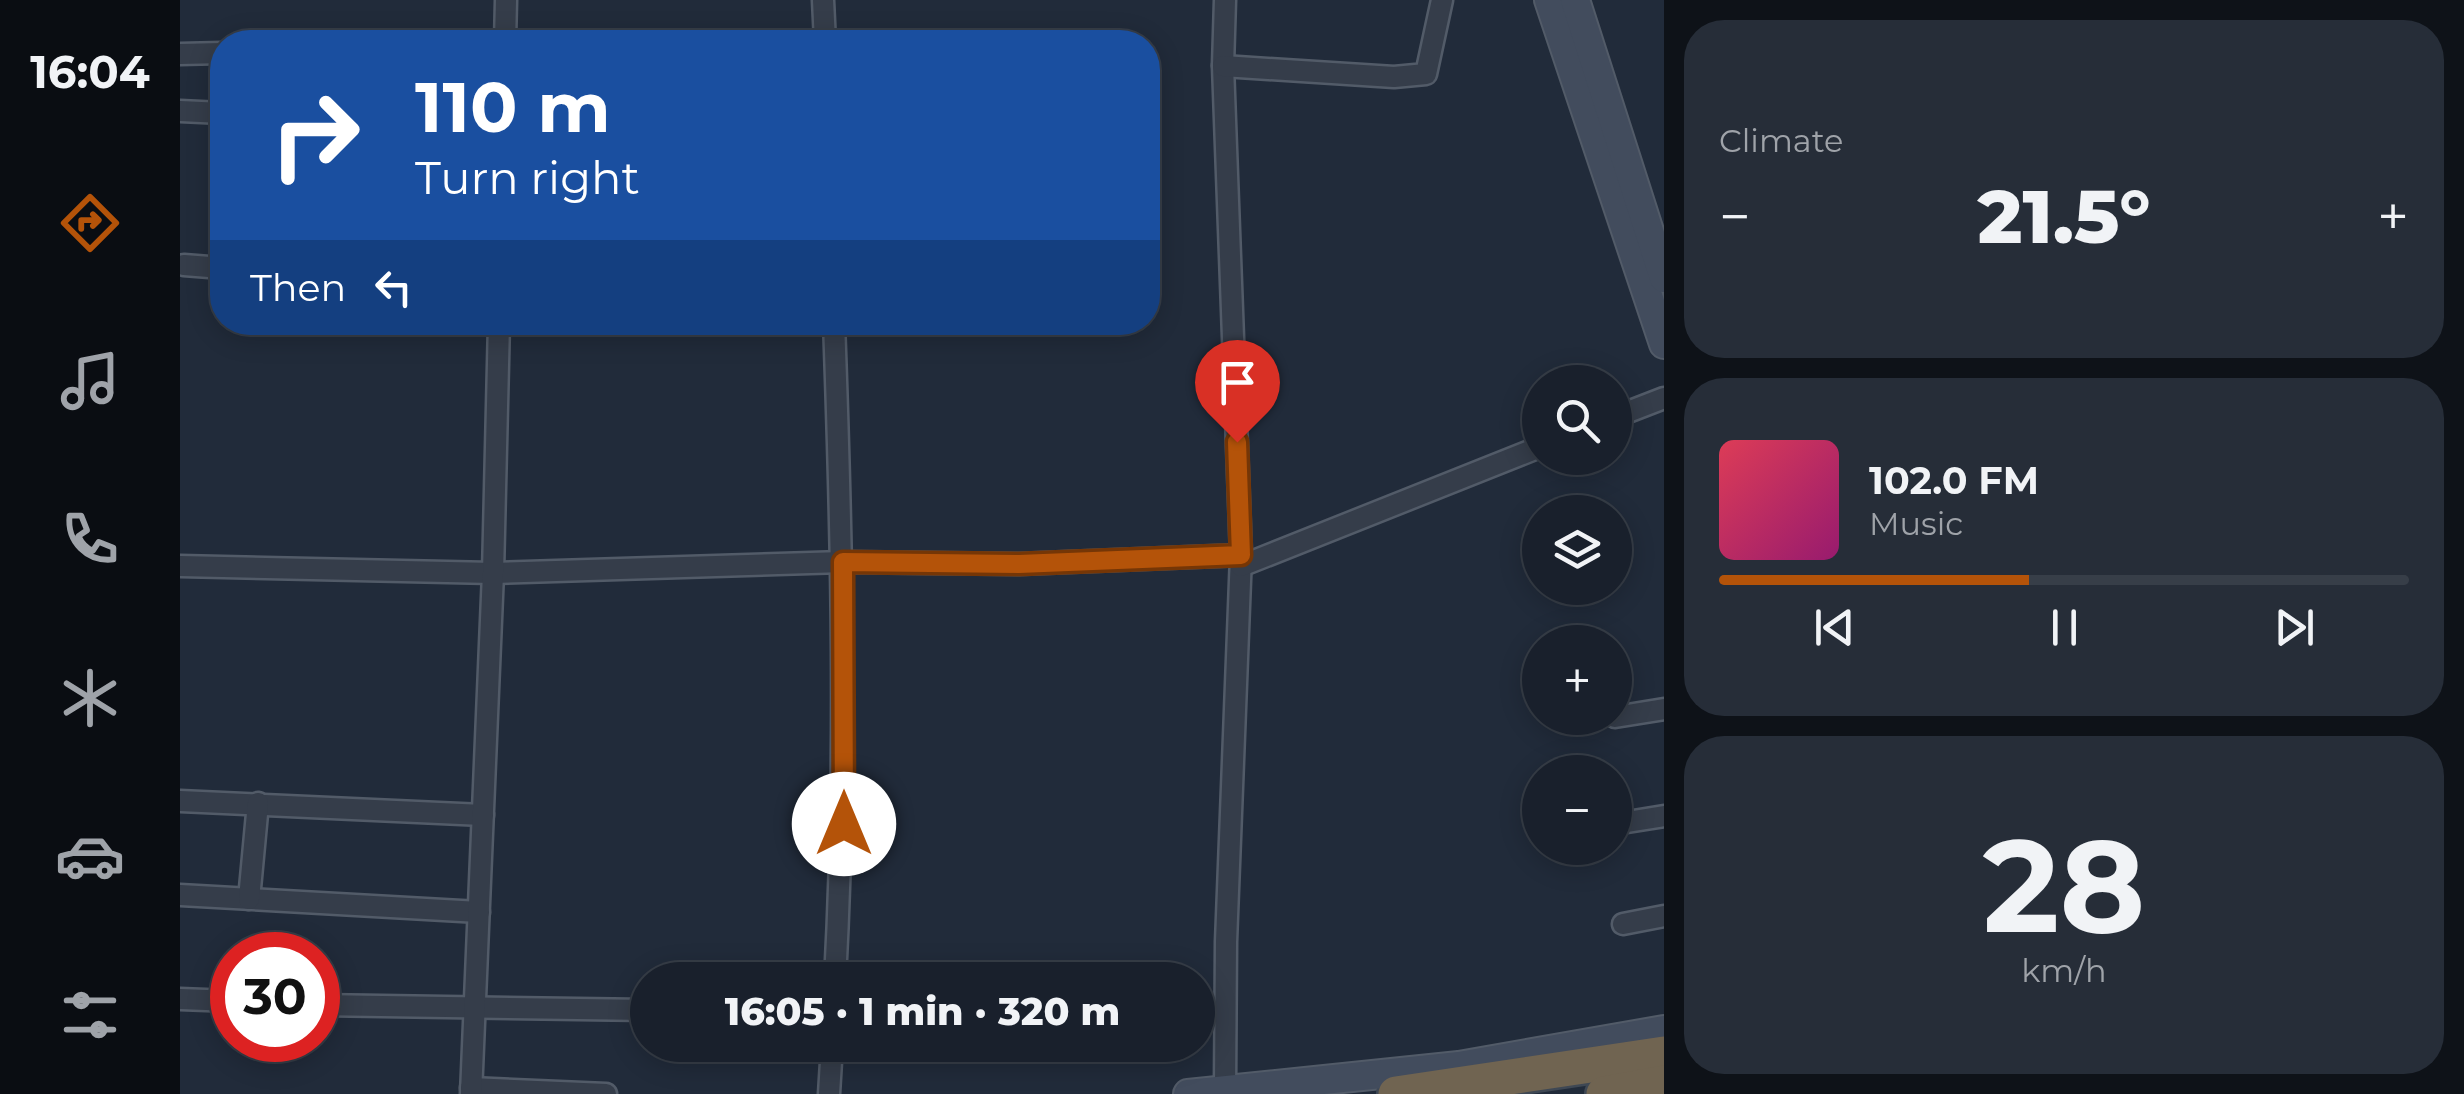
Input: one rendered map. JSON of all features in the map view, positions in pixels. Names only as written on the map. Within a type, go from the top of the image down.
[{"type":"highway","points":[[1396,1094],[1664,1054]]},
{"type":"highway","points":[[1604,1094],[1664,1083]]},
{"type":"street","points":[[506,0],[506,30]]},
{"type":"street","points":[[824,0],[825,30]]},
{"type":"street","points":[[1225,0],[1241,560],[1227,923],[1226,1088]]},
{"type":"street","points":[[1224,66],[1394,77],[1426,74],[1442,0]]},
{"type":"street","points":[[1549,0],[1664,344]]},
{"type":"street","points":[[1575,0],[1664,278]]},
{"type":"street","points":[[180,54],[210,53]]},
{"type":"street","points":[[180,111],[210,112]]},
{"type":"street","points":[[184,265],[210,267]]},
{"type":"street","points":[[499,335],[493,573],[471,1091],[606,1094]]},
{"type":"street","points":[[834,335],[843,562],[844,824],[836,962]]},
{"type":"street","points":[[1632,410],[1664,398]]},
{"type":"street","points":[[180,566],[493,573],[843,562],[1241,560],[1522,454]]},
{"type":"street","points":[[1632,715],[1664,709]]},
{"type":"street","points":[[180,802],[483,815]]},
{"type":"street","points":[[248,899],[258,804]]},
{"type":"street","points":[[1632,821],[1664,816]]},
{"type":"street","points":[[180,895],[479,912]]},
{"type":"street","points":[[1623,924],[1664,916]]},
{"type":"street","points":[[180,999],[210,1000]]},
{"type":"street","points":[[340,1005],[630,1010]]},
{"type":"street","points":[[1188,1094],[1459,1066],[1664,1030]]},
{"type":"street","points":[[829,1094],[831,1062]]},
{"type":"route","points":[[844,824],[843,562],[1019,564],[1241,555],[1237,442]]}]
